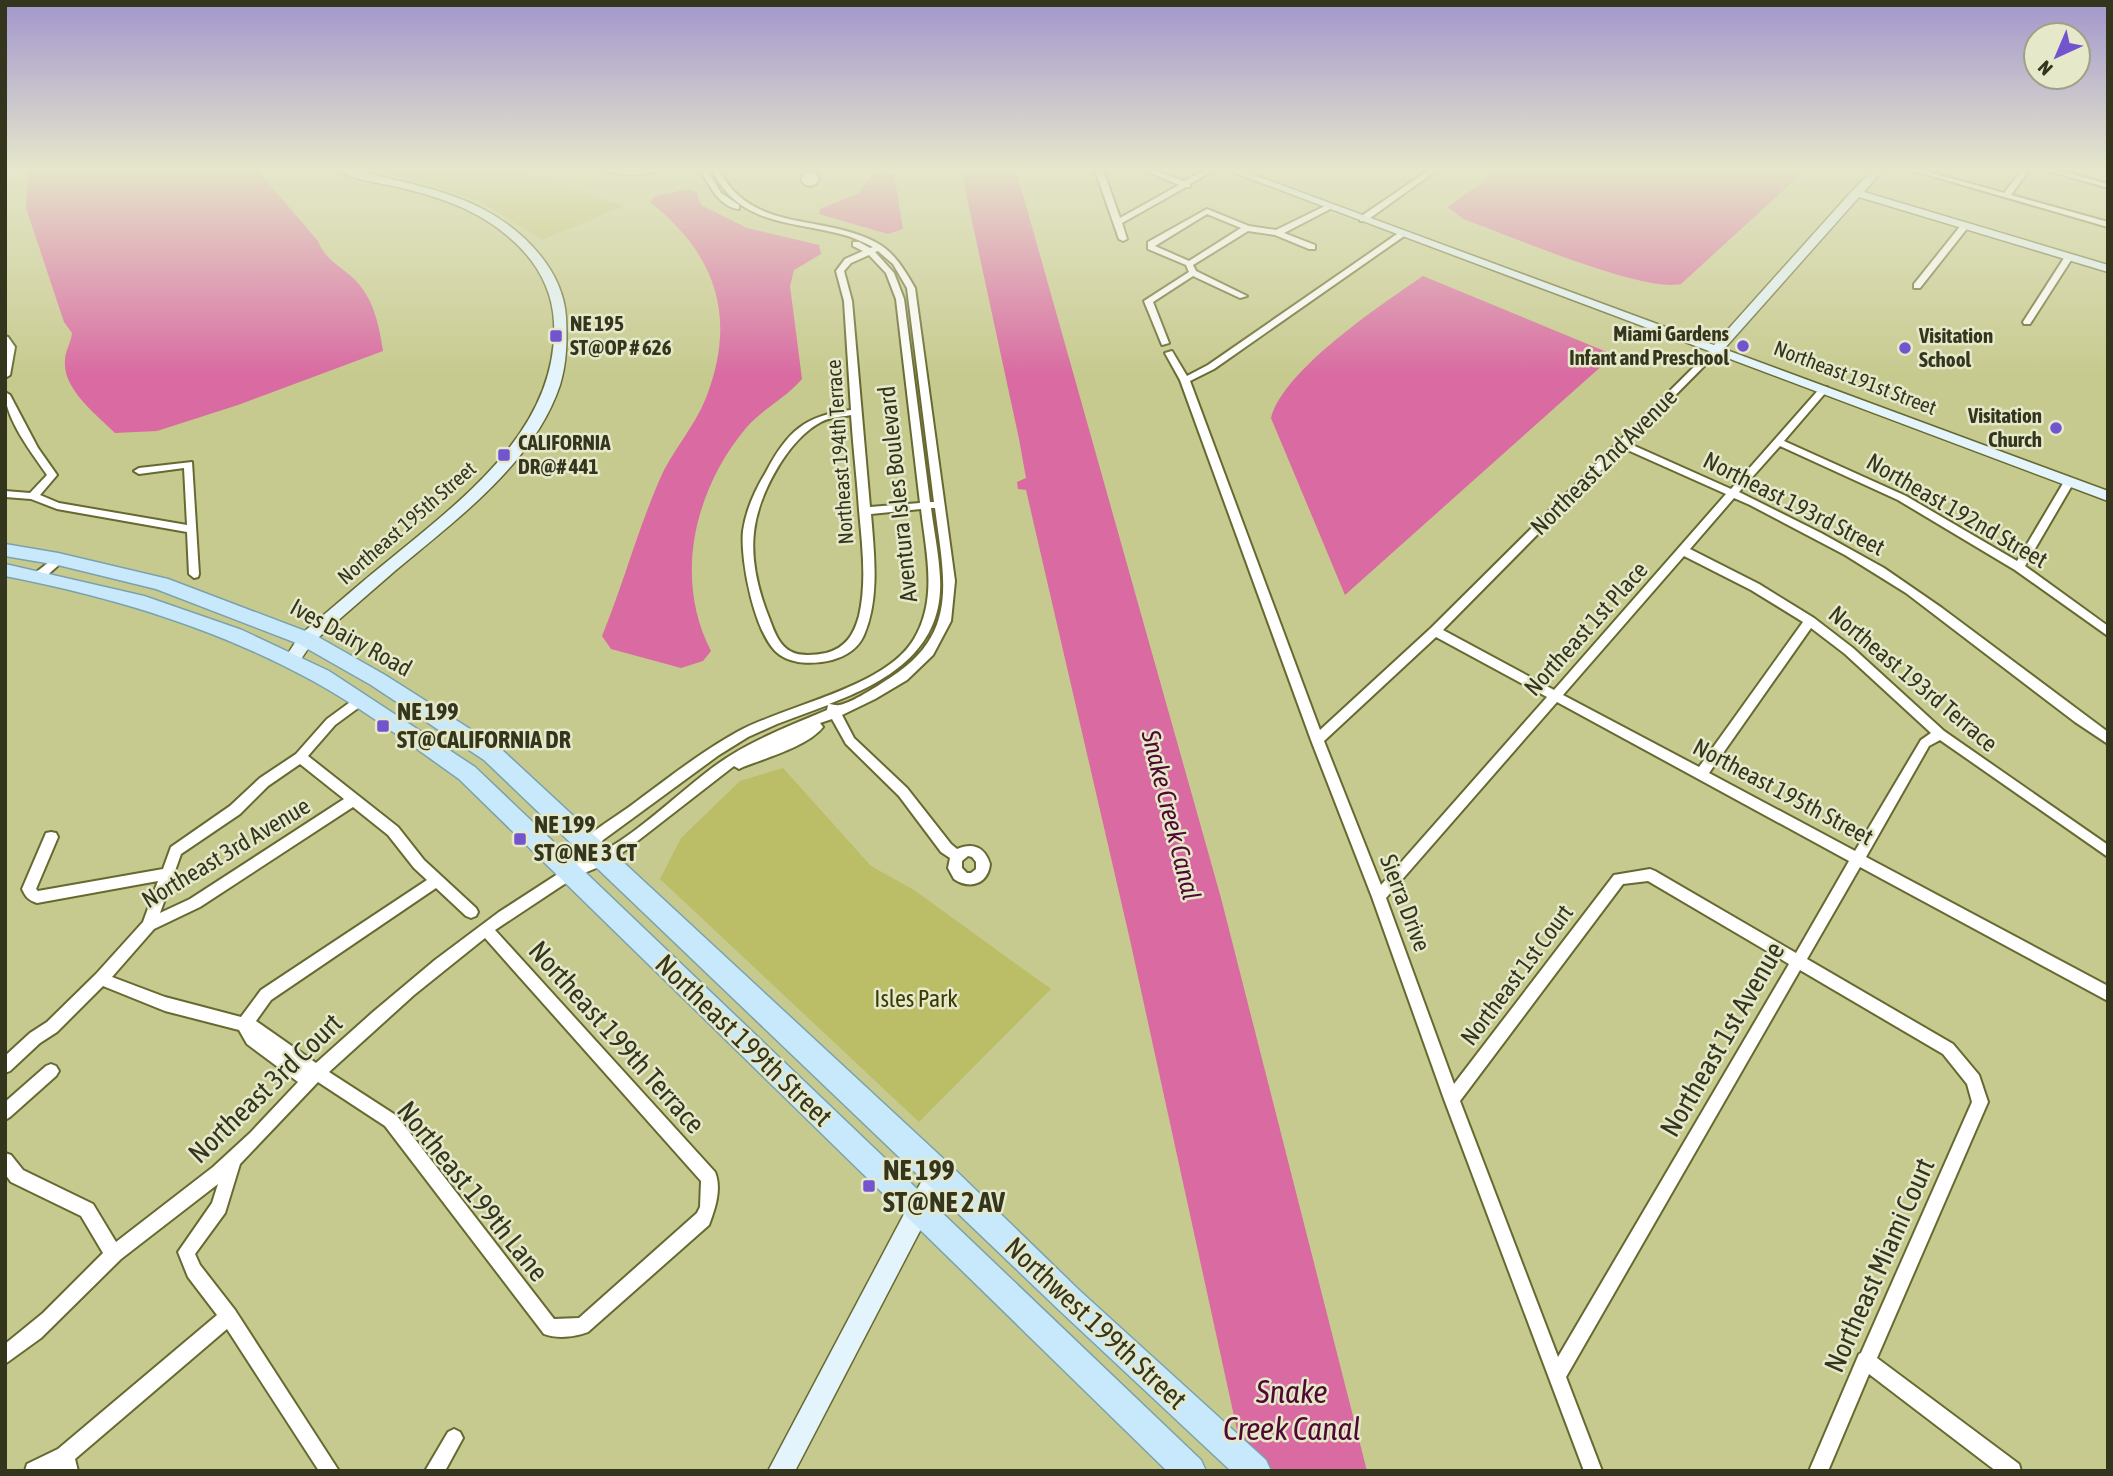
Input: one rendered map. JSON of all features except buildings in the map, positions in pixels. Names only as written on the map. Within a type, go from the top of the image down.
[{"type":"main road","name":"Ives Dairy Road","points":[[5,551],[58,559],[161,584],[306,639],[378,680],[492,754],[597,850]]},
{"type":"main road","name":"Ives Dairy Road","points":[[5,570],[139,602],[231,634],[290,661],[361,700],[467,774],[572,872]]},
{"type":"main road","name":"Northeast 199th Street","points":[[597,850],[938,1172]]},
{"type":"main road","name":"Northeast 199th Street","points":[[572,872],[917,1208]]},
{"type":"main road","name":"Northwest 199th Street","points":[[938,1172],[1069,1300],[1255,1471]]},
{"type":"main road","name":"Northwest 199th Street","points":[[917,1208],[1190,1471]]},
{"type":"street","name":"Northeast 195th Street","points":[[290,661],[306,639],[490,480],[522,441],[556,376],[563,329],[555,290],[541,262],[519,239]]},
{"type":"street","name":"Aventura Isles Boulevard","points":[[572,872],[733,740],[865,686],[886,673],[919,641],[930,622],[936,599],[935,580],[900,299],[893,274],[874,249],[846,239]]},
{"type":"street","name":"Aventura Isles Boulevard","points":[[572,872],[597,850],[705,783],[752,757],[798,739],[835,715],[883,691],[901,677],[933,644],[944,625],[951,596],[911,288],[904,270],[857,239]]},
{"type":"street","points":[[1161,239],[1151,247],[1189,264],[1193,273],[1243,296]]},
{"type":"street","points":[[1189,264],[1229,239]]},
{"type":"street","points":[[1292,239],[1312,247]]},
{"type":"street","points":[[1185,380],[1211,367],[1396,239]]},
{"type":"street","name":"Northeast 191st Street","points":[[1416,239],[2108,496]]},
{"type":"street","name":"Northeast 2nd Avenue","points":[[1317,740],[1435,631],[1717,349],[1815,239]]},
{"type":"street","points":[[1917,286],[1955,239]]},
{"type":"street","points":[[2008,239],[2108,269]]},
{"type":"street","name":"Northeast 194th Terrace","points":[[856,412],[819,419],[808,426],[777,462],[752,513],[749,568],[754,593],[779,648],[787,654],[804,659],[823,658],[851,646],[862,625],[867,581],[864,511],[848,300],[840,268],[874,249]]},
{"type":"street","points":[[2027,322],[2069,257]]},
{"type":"street","name":"Sierra Drive","points":[[1193,273],[1148,301],[1167,348],[1185,380],[1317,740],[1379,897],[1452,1099],[1594,1471]]},
{"type":"street","points":[[5,339],[11,347],[5,375]]},
{"type":"street","name":"Northeast 1st Place","points":[[1379,897],[1824,389]]},
{"type":"street","points":[[5,395],[33,448],[52,475],[33,496]]},
{"type":"street","name":"Northeast 192nd Street","points":[[1777,441],[1902,498],[2019,567],[2108,632]]},
{"type":"street","name":"Northeast 193rd Street","points":[[1622,444],[1826,539],[1881,571],[1943,614],[2046,696],[2108,738]]},
{"type":"street","points":[[139,471],[189,464],[194,574]]},
{"type":"street","points":[[2019,567],[2069,482]]},
{"type":"street","points":[[5,494],[33,496],[57,506],[193,530]]},
{"type":"street","points":[[864,511],[940,505]]},
{"type":"street","name":"Northeast 193rd Terrace","points":[[1684,551],[1755,587],[1810,621],[1849,651],[1940,734],[2108,852]]},
{"type":"street","points":[[39,576],[58,559]]},
{"type":"street","points":[[1700,775],[1810,621]]},
{"type":"street","name":"Northeast 195th Street","points":[[1435,631],[2108,994]]},
{"type":"street","points":[[149,925],[165,874],[176,851],[235,810],[264,782],[300,757],[331,722],[361,700]]},
{"type":"street","points":[[827,701],[850,741],[885,773],[946,848],[957,856]]},
{"type":"street","name":"Northeast 1st Avenue","points":[[1557,1376],[1925,743],[1940,734]]},
{"type":"street","points":[[300,757],[393,831],[437,880],[471,912]]},
{"type":"street","name":"Northeast 3rd Avenue","points":[[5,1066],[35,1038],[52,1027],[101,979],[149,925],[195,903],[355,799]]},
{"type":"street","points":[[51,837],[29,889],[31,894],[37,897],[165,874]]},
{"type":"street","name":"Northeast 3rd Court","points":[[5,1355],[26,1342],[114,1255],[233,1161],[313,1077],[386,1009],[487,931],[572,872]]},
{"type":"street","name":"Northeast 1st Court","points":[[1452,1099],[1619,879],[1650,875],[1799,960]]},
{"type":"street","points":[[101,979],[165,1004],[244,1026],[267,995],[437,880]]},
{"type":"street","name":"Northeast 199th Terrace","points":[[487,931],[709,1178],[708,1207],[702,1219],[582,1326],[550,1328]]},
{"type":"street","name":"Northeast Miami Court","points":[[1799,960],[1948,1049],[1973,1080],[1980,1102],[1818,1471]]},
{"type":"street","name":"Northeast 199th Lane","points":[[244,1026],[251,1040],[391,1121],[550,1328]]},
{"type":"street","points":[[5,1112],[51,1071]]},
{"type":"street","points":[[5,1161],[17,1176],[87,1210],[114,1255]]},
{"type":"street","points":[[233,1161],[219,1207],[186,1252],[194,1271],[229,1316],[330,1471]]},
{"type":"street","points":[[781,1471],[938,1172]]},
{"type":"street","points":[[34,1471],[67,1463],[229,1316]]},
{"type":"street","points":[[1865,1360],[2012,1471]]},
{"type":"street","points":[[433,1471],[454,1438]]},
{"type":"green space","name":"Isles Park","points":[[783,768],[871,866],[914,890],[1051,989],[919,1122],[660,879],[681,838],[740,781]]},
{"type":"water","points":[[36,239],[316,239],[328,257],[365,292],[377,320],[383,351],[238,405],[157,431],[115,433],[82,401],[69,381],[65,357],[72,333],[64,322]]},
{"type":"water","points":[[687,239],[793,239],[819,245],[821,254],[794,270],[790,286],[802,379],[746,428],[728,452],[702,506],[692,564],[693,594],[711,651],[703,661],[681,668],[611,649],[602,636],[659,481],[701,409],[715,369],[720,341],[720,315],[715,290],[705,266]]},
{"type":"water","name":"Snake Creek Canal","points":[[976,239],[1035,239],[1221,898],[1367,1471],[1246,1471],[1130,940],[1026,490],[1018,489],[1017,482],[1026,478]]},
{"type":"water","points":[[1517,239],[1730,239],[1681,284],[1637,280]]},
{"type":"water","points":[[1423,276],[1614,355],[1345,595],[1271,418],[1279,399],[1314,359],[1360,321]]},
{"type":"place","name":"NE 195 ST@OP # 626","points":[[556,336]]},
{"type":"place","name":"Miami Gardens Infant and Preschool","points":[[1743,346]]},
{"type":"place","name":"Visitation School","points":[[1905,348]]},
{"type":"place","name":"Visitation Church","points":[[2056,428]]},
{"type":"place","name":"CALIFORNIA DR@# 441","points":[[504,455]]},
{"type":"place","name":"NE 199 ST@CALIFORNIA DR","points":[[383,726]]},
{"type":"place","name":"NE 199 ST@NE 3 CT","points":[[520,839]]},
{"type":"place","name":"NE 199 ST@NE 2 AV","points":[[869,1186]]}]
